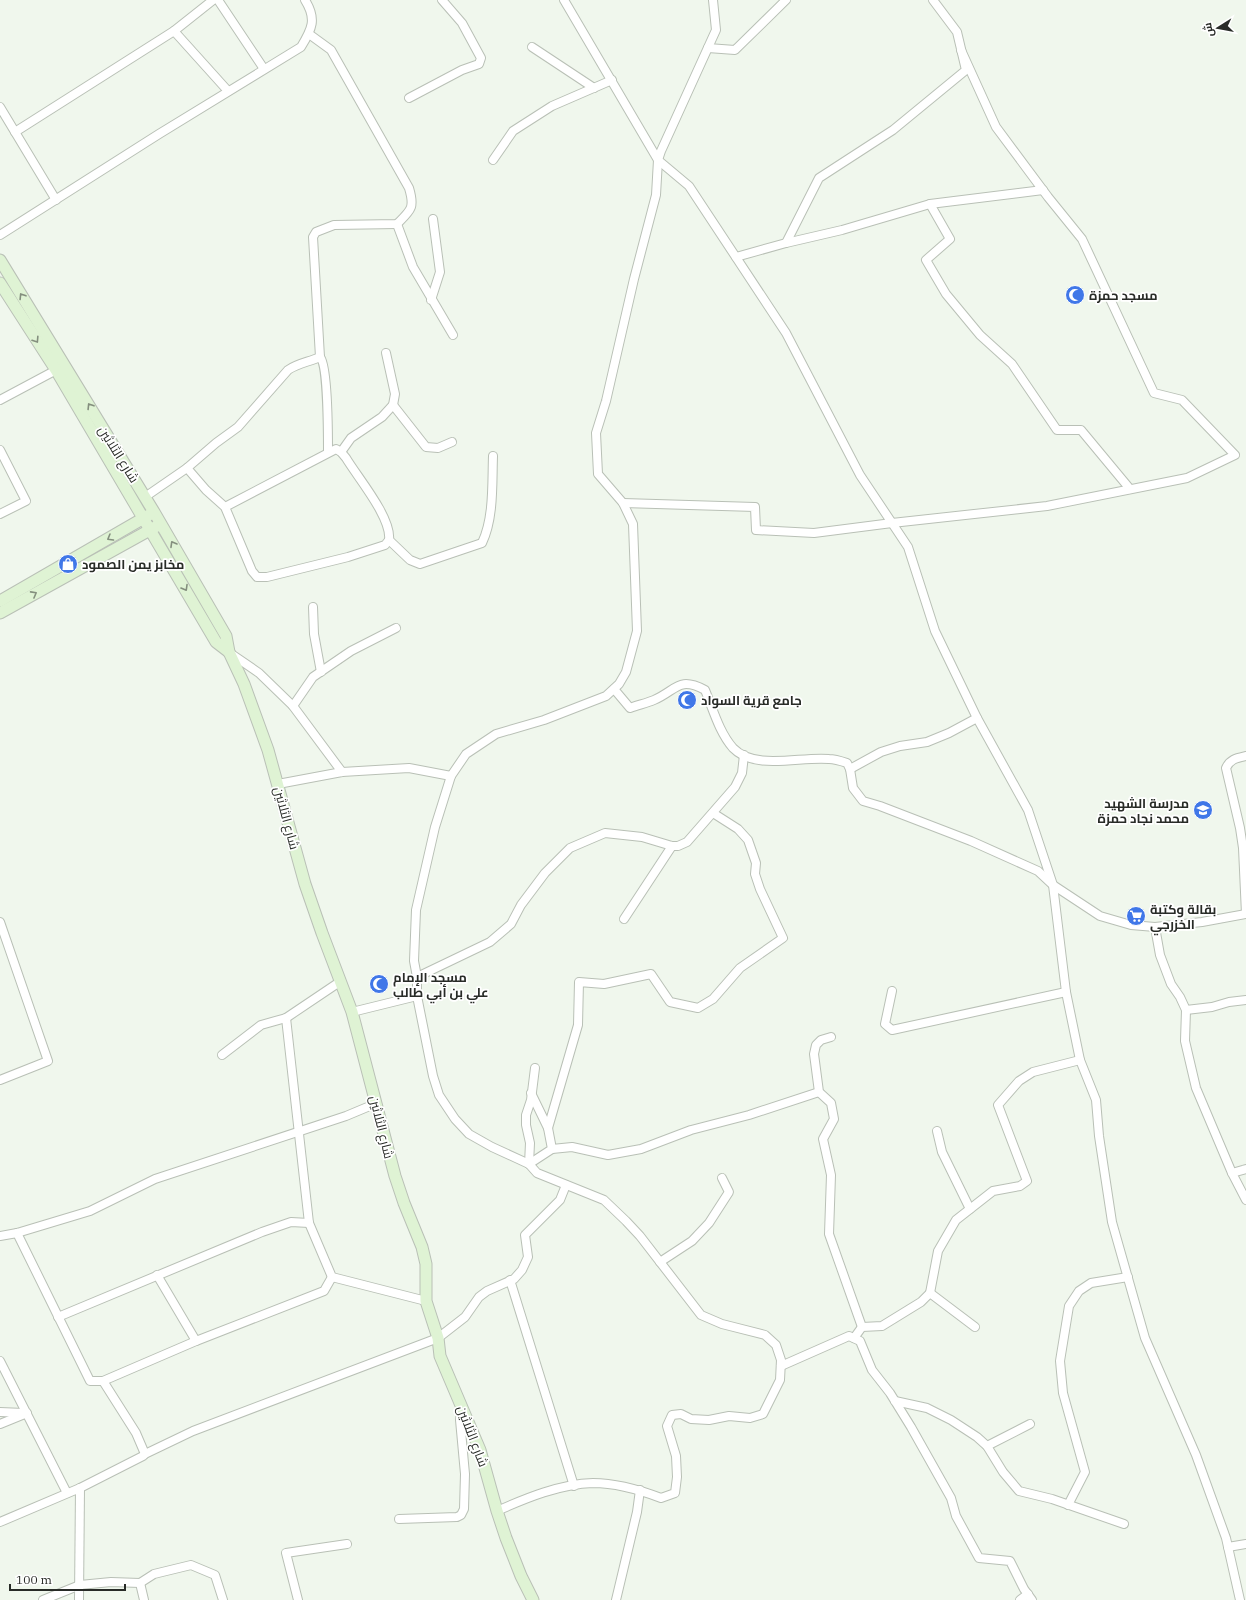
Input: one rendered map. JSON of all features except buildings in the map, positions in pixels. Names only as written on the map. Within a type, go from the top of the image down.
[{"type":"street","points":[[15,132],[174,31],[213,0]]},
{"type":"street","points":[[218,0],[264,69]]},
{"type":"street","points":[[0,236],[228,91],[301,47],[309,34],[313,18],[310,8],[305,0]]},
{"type":"street","points":[[409,98],[462,70],[479,64],[481,58],[462,23],[442,0]]},
{"type":"street","points":[[564,0],[658,160],[689,186],[786,333],[827,409],[860,475],[908,547],[935,631],[977,718],[1028,810],[1053,885],[1066,992],[1080,1060],[1096,1100],[1098,1136],[1112,1222],[1145,1338],[1196,1455],[1228,1547],[1240,1600]]},
{"type":"street","points":[[497,1511],[515,1503],[555,1490],[593,1483],[616,1485],[640,1490],[661,1498],[675,1493],[677,1477],[676,1456],[667,1426],[672,1414],[681,1414],[691,1419],[709,1420],[729,1416],[750,1418],[763,1414],[780,1380],[781,1360],[776,1345],[765,1335],[722,1324],[701,1315],[626,1221],[604,1200],[537,1173],[529,1164],[492,1148],[469,1134],[455,1119],[439,1094],[417,996],[417,978],[414,961],[416,910],[435,827],[451,776],[466,754],[496,734],[544,720],[606,696],[620,684],[626,672],[637,631],[633,524],[623,504],[598,474],[596,433],[606,401],[634,279],[656,195],[658,160],[661,150],[716,30],[713,0]]},
{"type":"street","points":[[708,48],[735,50],[786,0]]},
{"type":"street","points":[[786,243],[819,178],[893,130],[966,70],[957,32],[933,0]]},
{"type":"street","points":[[174,31],[228,91]]},
{"type":"street","points":[[309,34],[331,50],[409,188],[413,201],[408,212],[397,224],[334,225],[316,232],[313,237],[320,358],[323,362],[326,380],[328,452]]},
{"type":"street","points":[[532,47],[594,88]]},
{"type":"street","points":[[623,504],[755,507],[756,530],[814,533],[1047,506],[1187,478],[1235,455],[1182,400],[1154,393],[1082,239],[1042,190],[996,127],[961,50]]},
{"type":"street","points":[[493,160],[513,131],[552,106],[612,80]]},
{"type":"street","points":[[0,107],[56,200]]},
{"type":"street","points":[[736,257],[786,243],[842,230],[930,204],[1042,190]]},
{"type":"street","points":[[930,204],[950,239],[926,260],[946,294],[980,335],[1012,364],[1057,430],[1081,430],[1130,489]]},
{"type":"street","points":[[431,300],[440,272],[433,219]]},
{"type":"street","points":[[397,224],[413,267],[431,300],[453,334]]},
{"type":"street","name":"شارع الثلاثين","points":[[0,260],[150,530],[216,642],[230,652]]},
{"type":"street","name":"شارع الثلاثين","points":[[0,283],[60,368],[145,497],[226,636],[230,652],[256,717],[278,784],[305,884],[352,1012],[399,1190],[422,1247],[426,1264],[426,1301],[438,1338],[440,1356],[480,1450],[497,1511],[521,1576],[534,1600]]},
{"type":"street","points":[[341,452],[351,438],[382,417],[393,405],[395,394],[386,353]]},
{"type":"street","points":[[145,497],[187,468],[216,442],[238,427],[288,370],[296,364],[320,358]]},
{"type":"street","points":[[0,400],[60,368]]},
{"type":"street","points":[[393,405],[426,447],[438,448],[452,442]]},
{"type":"street","points":[[225,507],[336,449],[341,452],[385,518],[390,534],[390,540],[410,560],[420,564],[482,543],[487,533],[491,498],[493,456]]},
{"type":"street","points":[[0,450],[26,500],[0,514]]},
{"type":"street","points":[[187,468],[206,490],[225,507],[252,571],[257,577],[267,577],[348,557],[384,545],[390,540]]},
{"type":"street","points":[[0,601],[154,512]]},
{"type":"street","points":[[0,613],[161,523]]},
{"type":"street","points":[[313,607],[314,634],[320,672]]},
{"type":"street","points":[[294,706],[313,677],[351,651],[396,628]]},
{"type":"street","points":[[230,652],[259,673],[294,706],[342,772]]},
{"type":"street","points":[[614,689],[630,708],[655,700],[678,685],[692,683],[705,690],[720,729],[734,748],[744,755],[763,761],[829,759],[847,763],[850,769],[853,788],[863,801],[880,806],[971,841],[1038,871],[1053,885],[1100,916],[1131,925],[1155,927],[1202,922],[1246,914],[1243,829],[1226,768],[1232,759],[1246,756]]},
{"type":"street","points":[[850,769],[881,752],[900,746],[927,742],[950,733],[977,718]]},
{"type":"street","points":[[417,978],[490,942],[511,924],[521,906],[545,873],[570,848],[606,832],[642,838],[672,846],[678,846],[687,842],[735,787],[742,773],[744,755]]},
{"type":"street","points":[[278,784],[342,772],[409,768],[451,776]]},
{"type":"street","points":[[548,1128],[578,1025],[579,982],[604,984],[651,974],[670,1002],[698,1008],[713,999],[740,968],[784,938],[760,889],[755,874],[756,863],[748,840],[738,828],[713,813]]},
{"type":"street","points":[[624,919],[672,846]]},
{"type":"street","points":[[0,922],[48,1060],[0,1080]]},
{"type":"street","points":[[1155,927],[1160,955],[1171,984],[1180,997],[1186,1010],[1185,1041],[1196,1088],[1232,1173],[1246,1200]]},
{"type":"street","points":[[222,1055],[261,1025],[286,1018],[341,981]]},
{"type":"street","points":[[892,991],[885,1024],[892,1030],[1066,992]]},
{"type":"street","points":[[352,1012],[417,996]]},
{"type":"street","points":[[1186,1010],[1212,1007],[1229,1002],[1246,1000]]},
{"type":"street","points":[[286,1018],[300,1132],[309,1223],[332,1277]]},
{"type":"street","points":[[831,1037],[821,1040],[816,1045],[814,1054],[819,1092],[831,1103],[834,1119],[823,1138],[831,1174],[829,1234],[862,1327]]},
{"type":"street","points":[[862,1327],[882,1326],[921,1302],[930,1294],[938,1251],[956,1220],[993,1191],[1020,1186],[1027,1181],[998,1105],[1019,1081],[1033,1072],[1080,1060]]},
{"type":"street","points":[[529,1164],[530,1143],[526,1124],[526,1115],[535,1068]]},
{"type":"street","points":[[529,1164],[552,1148],[572,1147],[608,1155],[641,1149],[691,1130],[749,1115],[819,1092]]},
{"type":"street","points":[[531,1093],[548,1128],[552,1148]]},
{"type":"street","points":[[0,1236],[17,1233],[90,1211],[155,1179],[300,1132],[346,1116],[377,1103]]},
{"type":"street","points":[[937,1131],[942,1152],[970,1209]]},
{"type":"street","points":[[1232,1173],[1246,1169]]},
{"type":"street","points":[[660,1262],[692,1241],[709,1223],[729,1192],[722,1178]]},
{"type":"street","points":[[0,1522],[80,1488],[143,1456],[144,1454],[193,1431],[438,1338],[464,1317],[486,1290],[514,1279],[522,1270],[528,1257],[525,1234],[560,1200],[566,1185]]},
{"type":"street","points":[[58,1317],[262,1232],[291,1222],[309,1223]]},
{"type":"street","points":[[17,1233],[90,1381],[103,1381],[196,1341],[324,1291],[332,1277]]},
{"type":"street","points":[[157,1275],[196,1341]]},
{"type":"street","points":[[332,1277],[426,1301]]},
{"type":"street","points":[[1068,1505],[1084,1472],[1063,1393],[1060,1361],[1068,1306],[1079,1291],[1091,1283],[1128,1277]]},
{"type":"street","points":[[510,1280],[574,1486]]},
{"type":"street","points":[[930,1294],[976,1327]]},
{"type":"street","points":[[854,1338],[862,1327]]},
{"type":"street","points":[[781,1366],[849,1336],[860,1342],[872,1370],[895,1401],[951,1498],[956,1516],[979,1558],[1010,1561],[1030,1597],[1020,1600]]},
{"type":"street","points":[[0,1361],[67,1493]]},
{"type":"street","points":[[103,1381],[136,1433],[144,1454]]},
{"type":"street","points":[[895,1401],[926,1408],[951,1420],[977,1437],[987,1446],[1003,1472],[1019,1491],[1068,1505],[1124,1524]]},
{"type":"street","points":[[399,1519],[457,1517],[461,1515],[464,1509],[465,1474],[460,1420],[461,1405]]},
{"type":"street","points":[[0,1412],[27,1413]]},
{"type":"street","points":[[0,1424],[27,1413]]},
{"type":"street","points":[[987,1446],[1030,1424]]},
{"type":"street","points":[[79,1600],[80,1488]]},
{"type":"street","points":[[616,1600],[640,1490]]},
{"type":"street","points":[[298,1600],[286,1553],[347,1544]]},
{"type":"street","points":[[1228,1547],[1246,1544]]},
{"type":"street","points":[[43,1600],[80,1585],[111,1582],[140,1583],[154,1574],[191,1565],[215,1575],[223,1600]]},
{"type":"street","points":[[140,1583],[144,1600]]},
{"type":"place","name":"مسجد حمزة","points":[[1075,295]]},
{"type":"place","name":"مخابز يمن الصمود","points":[[68,564]]},
{"type":"place","name":"جامع قرية السواد","points":[[687,700]]},
{"type":"place","name":"مدرسة الشهيد محمد نجاد حمزة","points":[[1203,810]]},
{"type":"place","name":"بقالة وكتبة الخزرجي","points":[[1136,916]]},
{"type":"place","name":"مسجد الإمام علي بن أبي طالب","points":[[379,984]]}]
